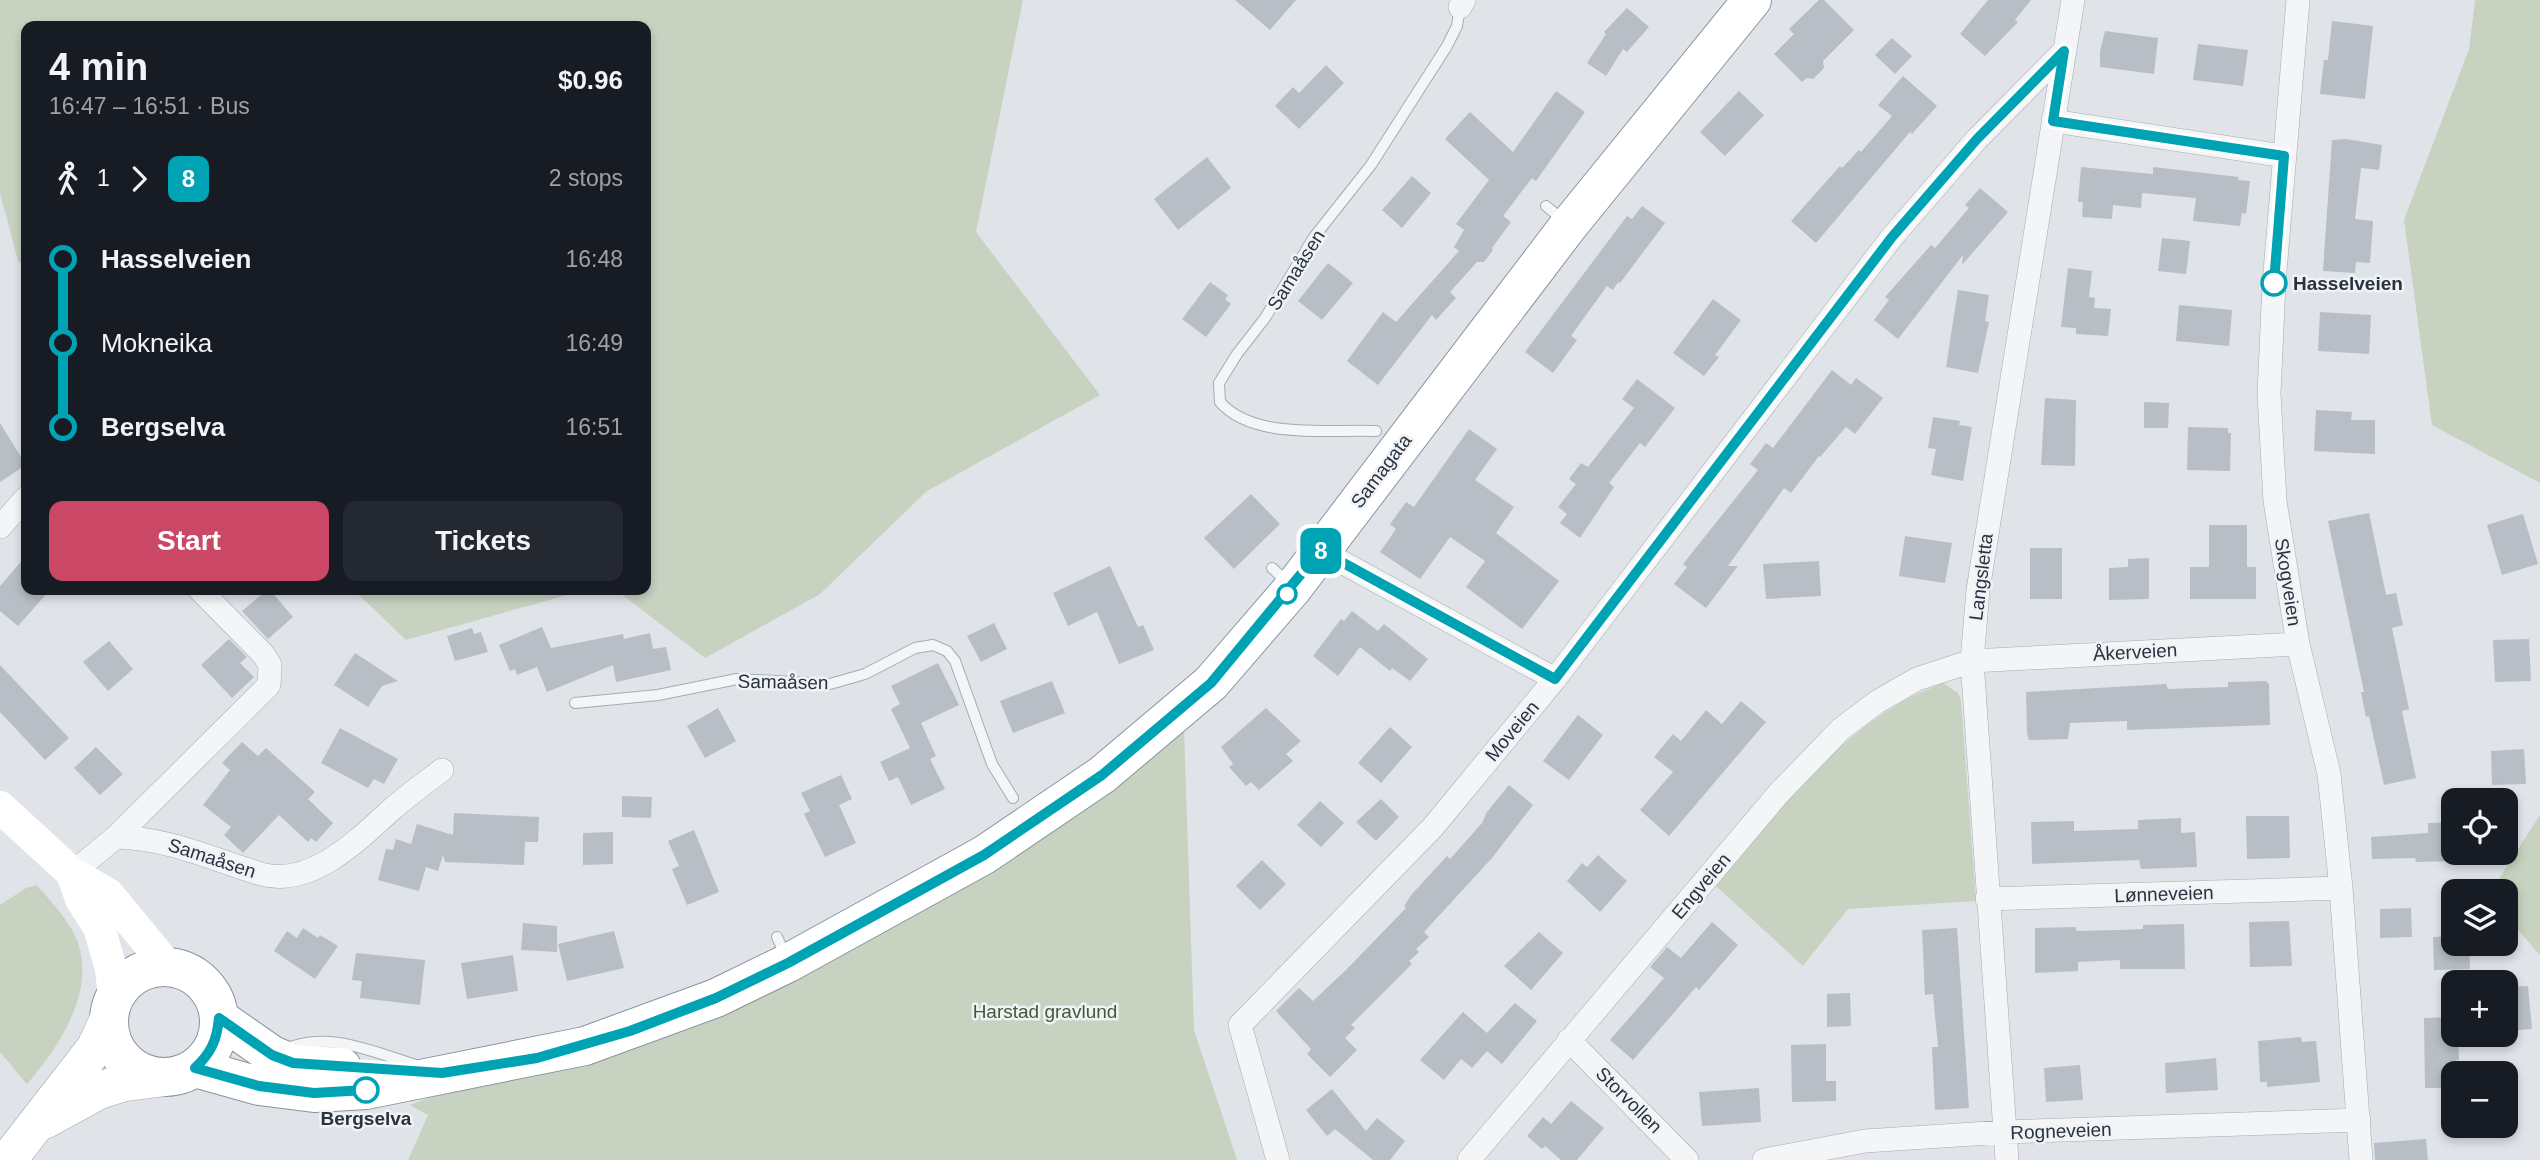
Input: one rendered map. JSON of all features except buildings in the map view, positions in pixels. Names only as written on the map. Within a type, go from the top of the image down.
[{"type":"highway","name":"Samagata","points":[[179,1073],[314,1093],[366,1090],[442,1073],[537,1058],[585,1046],[716,998],[783,950],[984,855],[1102,775],[1211,683],[1282,578],[1325,545],[1557,215],[1752,0]]},
{"type":"highway","points":[[168,967],[190,974],[208,989],[216,1003],[219,1018],[217,1037],[209,1055],[179,1073],[145,1075],[123,1060],[110,1037],[111,1008],[124,984],[137,974],[152,968],[168,967]]},
{"type":"highway","name":"Samagata","points":[[219,1018],[272,1055],[304,1065],[442,1073]]},
{"type":"main road","points":[[0,807],[72,873],[108,894],[168,967]]},
{"type":"main road","points":[[8,1160],[95,1048],[111,1008],[111,969],[99,927],[81,899],[72,873]]},
{"type":"main road","points":[[34,1125],[100,1090],[179,1073]]},
{"type":"street","name":"Langsletta","points":[[2007,1160],[1972,661],[1978,590],[2073,0]]},
{"type":"street","name":"Skogveien","points":[[2298,0],[2274,283],[2269,394],[2275,501],[2298,644],[2329,774],[2341,888],[2361,1160]]},
{"type":"street","name":"Moveien","points":[[1278,1160],[1240,1025],[1433,827],[1555,679],[1892,237],[1977,139],[2064,51]]},
{"type":"street","points":[[2053,121],[2284,156]]},
{"type":"street","points":[[0,527],[21,504]]},
{"type":"street","points":[[1325,545],[1338,560],[1555,679]]},
{"type":"street","points":[[72,873],[116,837],[269,685],[270,665],[263,654],[205,595]]},
{"type":"street","name":"Åkerveien","points":[[1972,661],[2298,644]]},
{"type":"street","name":"Engveien","points":[[1469,1160],[1779,793],[1841,729],[1877,702],[1917,679],[1972,661]]},
{"type":"street","name":"Samaåsen","points":[[116,837],[145,837],[192,849],[265,875],[310,870],[342,853],[442,770]]},
{"type":"street","name":"Lønneveien","points":[[1987,899],[2341,888]]},
{"type":"street","name":"Storvollen","points":[[1569,1040],[1687,1160]]},
{"type":"street","name":"Rogneveien","points":[[1765,1160],[1866,1141],[2004,1132],[2359,1120]]},
{"type":"lane","name":"Samaåsen","points":[[1376,430],[1272,428],[1251,424],[1230,414],[1220,402],[1219,383],[1265,318],[1314,237],[1371,165],[1447,46],[1457,26],[1462,3]]},
{"type":"lane","name":"Samaåsen","points":[[575,703],[658,695],[737,679],[830,684],[865,674],[915,648],[933,645],[947,651],[955,661],[992,764],[1013,798]]},
{"type":"green space","points":[[0,0],[1023,0],[976,232],[1100,395],[927,491],[820,594],[705,658],[623,595],[651,595],[651,21],[21,21],[21,264],[0,193]]},
{"type":"green space","points":[[2475,0],[2540,0],[2540,483],[2432,425],[2404,220],[2469,49]]},
{"type":"green space","points":[[359,595],[567,595],[406,640]]},
{"type":"green space","points":[[1943,683],[1958,693],[1961,701],[1976,901],[1848,909],[1803,966],[1715,885],[1790,797],[1845,743],[1875,719],[1908,699]]},
{"type":"green space","name":"Harstad gravlund","points":[[1184,730],[1194,1030],[1237,1160],[408,1160],[428,1115],[410,1105],[442,1093],[568,1067]]},
{"type":"green space","points":[[2540,815],[2540,955],[2518,930],[2518,879],[2499,879],[2508,865],[2518,865],[2518,849]]},
{"type":"green space","points":[[37,885],[75,935],[82,962],[82,981],[78,1000],[62,1036],[27,1084],[0,1052],[0,905],[26,888]]},
{"type":"bus line","name":"8","points":[[366,1090],[314,1093],[259,1086],[195,1068],[209,1055],[217,1037],[219,1018],[272,1055],[293,1063],[442,1073],[537,1058],[585,1046],[716,998],[788,963],[984,855],[1102,775],[1211,683],[1325,545],[1338,560],[1555,679],[1892,237],[1977,139],[2064,51],[2053,121],[2284,156],[2274,283]]},
{"type":"place","name":"Hasselveien","points":[[2274,283]]},
{"type":"place","name":"Bergselva","points":[[366,1090]]}]
